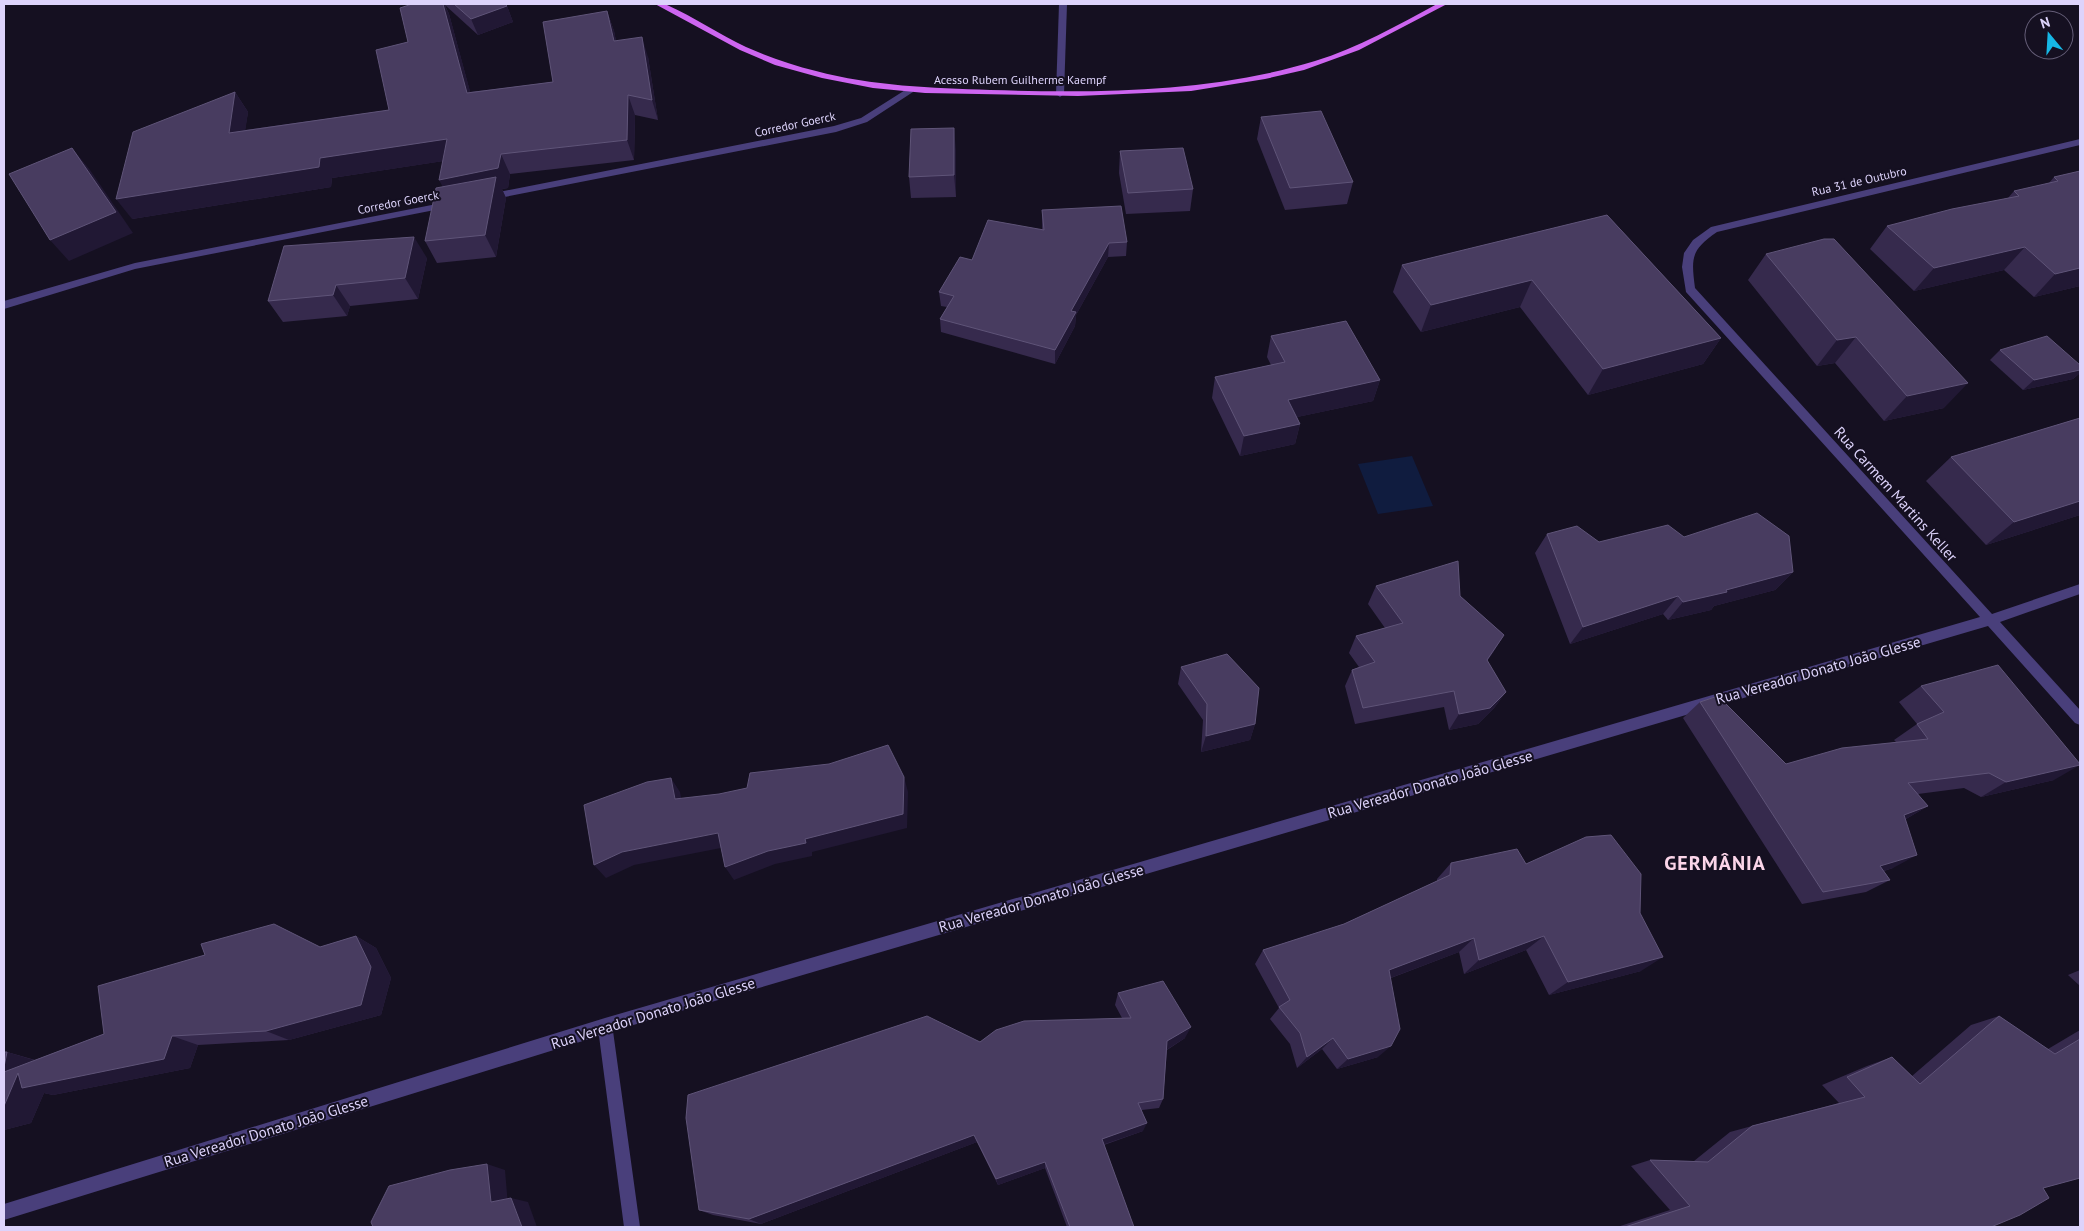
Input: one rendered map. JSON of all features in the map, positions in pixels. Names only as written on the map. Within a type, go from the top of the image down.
[{"type":"main road","name":"Acesso Rubem Guilherme Kaempf","points":[[659,4],[723,41],[795,69],[860,85],[910,90],[1060,94],[1191,87],[1244,81],[1302,68],[1368,44],[1443,4]]},
{"type":"street","points":[[1060,94],[1063,4]]},
{"type":"street","name":"Corredor Goerck","points":[[475,199],[836,129],[864,120],[910,90]]},
{"type":"street","name":"Rua 31 de Outubro","points":[[1690,289],[1686,259],[1694,244],[1714,229],[2080,142]]},
{"type":"street","name":"Corredor Goerck","points":[[4,305],[135,266],[456,203]]},
{"type":"street","name":"Rua Carmem Martins Keller","points":[[1690,289],[2080,719]]},
{"type":"street","name":"Rua Vereador Donato João Glesse","points":[[4,1212],[605,1026],[1989,620],[2080,589]]},
{"type":"street","points":[[605,1026],[632,1227]]},
{"type":"water","points":[[1412,456],[1433,506],[1378,514],[1358,464]]},
{"type":"building","points":[[412,4],[443,4],[467,93],[553,82],[543,22],[607,11],[614,41],[642,37],[652,100],[628,95],[627,140],[501,154],[498,168],[439,180],[447,139],[320,158],[319,167],[116,199],[133,132],[235,92],[229,133],[389,110],[376,50],[408,42],[400,8]]},
{"type":"building","points":[[454,4],[505,4],[507,6],[471,19]]},
{"type":"building","points":[[1321,111],[1353,182],[1290,188],[1261,117]]},
{"type":"building","points":[[954,128],[954,175],[909,177],[911,129]]},
{"type":"building","points":[[72,148],[116,212],[50,240],[9,174]]},
{"type":"building","points":[[1183,148],[1193,189],[1128,193],[1120,151]]},
{"type":"building","points":[[2080,171],[2080,268],[2055,274],[2025,247],[1934,268],[1887,226],[1952,209],[2019,196],[2014,191],[2058,181],[2054,177]]},
{"type":"building","points":[[496,177],[485,235],[425,241],[436,188]]},
{"type":"building","points":[[1121,206],[1127,242],[1109,243],[1071,311],[1076,312],[1055,350],[940,319],[954,296],[939,292],[960,257],[972,260],[988,220],[1044,230],[1042,210]]},
{"type":"building","points":[[1607,215],[1721,338],[1603,369],[1532,280],[1431,305],[1402,265]]},
{"type":"building","points":[[414,237],[405,278],[336,285],[333,295],[268,301],[284,246]]},
{"type":"building","points":[[1824,239],[1834,239],[1968,383],[1907,396],[1856,337],[1837,340],[1766,254]]},
{"type":"building","points":[[1346,321],[1380,380],[1288,400],[1300,424],[1244,436],[1215,377],[1285,362],[1271,336]]},
{"type":"building","points":[[2047,336],[2080,365],[2080,370],[2034,380],[2000,350]]},
{"type":"building","points":[[2080,418],[2080,501],[2014,522],[1951,457]]},
{"type":"building","points":[[1757,513],[1789,536],[1793,572],[1726,590],[1727,592],[1683,602],[1678,596],[1583,627],[1547,534],[1577,526],[1599,542],[1668,525],[1684,537]]},
{"type":"building","points":[[1458,561],[1460,596],[1504,635],[1487,660],[1506,692],[1490,708],[1459,714],[1454,691],[1363,708],[1352,670],[1375,662],[1356,636],[1403,623],[1376,586]]},
{"type":"building","points":[[1227,654],[1259,688],[1255,724],[1206,736],[1207,704],[1181,667]]},
{"type":"building","points":[[1998,665],[2080,765],[2006,782],[1989,773],[1908,783],[1928,806],[1904,815],[1917,855],[1880,866],[1890,880],[1823,892],[1700,702],[1718,696],[1786,764],[1842,748],[1928,739],[1917,724],[1944,712],[1921,686]]},
{"type":"building","points":[[888,745],[904,777],[903,814],[805,839],[806,843],[768,851],[725,867],[718,833],[622,852],[594,865],[584,805],[647,782],[671,778],[675,799],[719,794],[747,788],[750,773],[829,764]]},
{"type":"building","points":[[1611,835],[1641,874],[1640,913],[1663,957],[1568,982],[1544,936],[1479,960],[1474,938],[1389,970],[1400,1029],[1391,1046],[1348,1059],[1333,1038],[1307,1057],[1300,1033],[1279,1007],[1290,1000],[1263,950],[1344,924],[1450,875],[1451,863],[1517,849],[1526,864],[1586,837]]},
{"type":"building","points":[[274,924],[320,947],[356,936],[371,967],[361,1005],[266,1031],[172,1036],[164,1059],[22,1088],[18,1073],[4,1106],[4,1072],[104,1034],[98,986],[205,955],[201,944]]},
{"type":"building","points":[[1163,981],[1191,1027],[1167,1041],[1163,1099],[1138,1103],[1147,1123],[1102,1139],[1134,1227],[1070,1227],[1045,1162],[996,1179],[974,1135],[749,1219],[699,1210],[686,1118],[688,1095],[927,1016],[980,1042],[996,1030],[1024,1021],[1131,1018],[1118,993]]},
{"type":"building","points":[[1999,1016],[2055,1054],[2080,1039],[2080,1178],[2043,1188],[2049,1198],[2020,1215],[1991,1227],[1625,1227],[1690,1206],[1650,1160],[1708,1162],[1752,1126],[1865,1097],[1847,1077],[1892,1057],[1920,1084]]},
{"type":"building","points":[[4,1052],[7,1052],[4,1067]]},
{"type":"building","points":[[487,1164],[491,1202],[511,1198],[522,1227],[373,1227],[371,1222],[389,1186],[450,1170]]},
{"type":"district","name":"GERMÂNIA","points":[[1715,863]]}]
